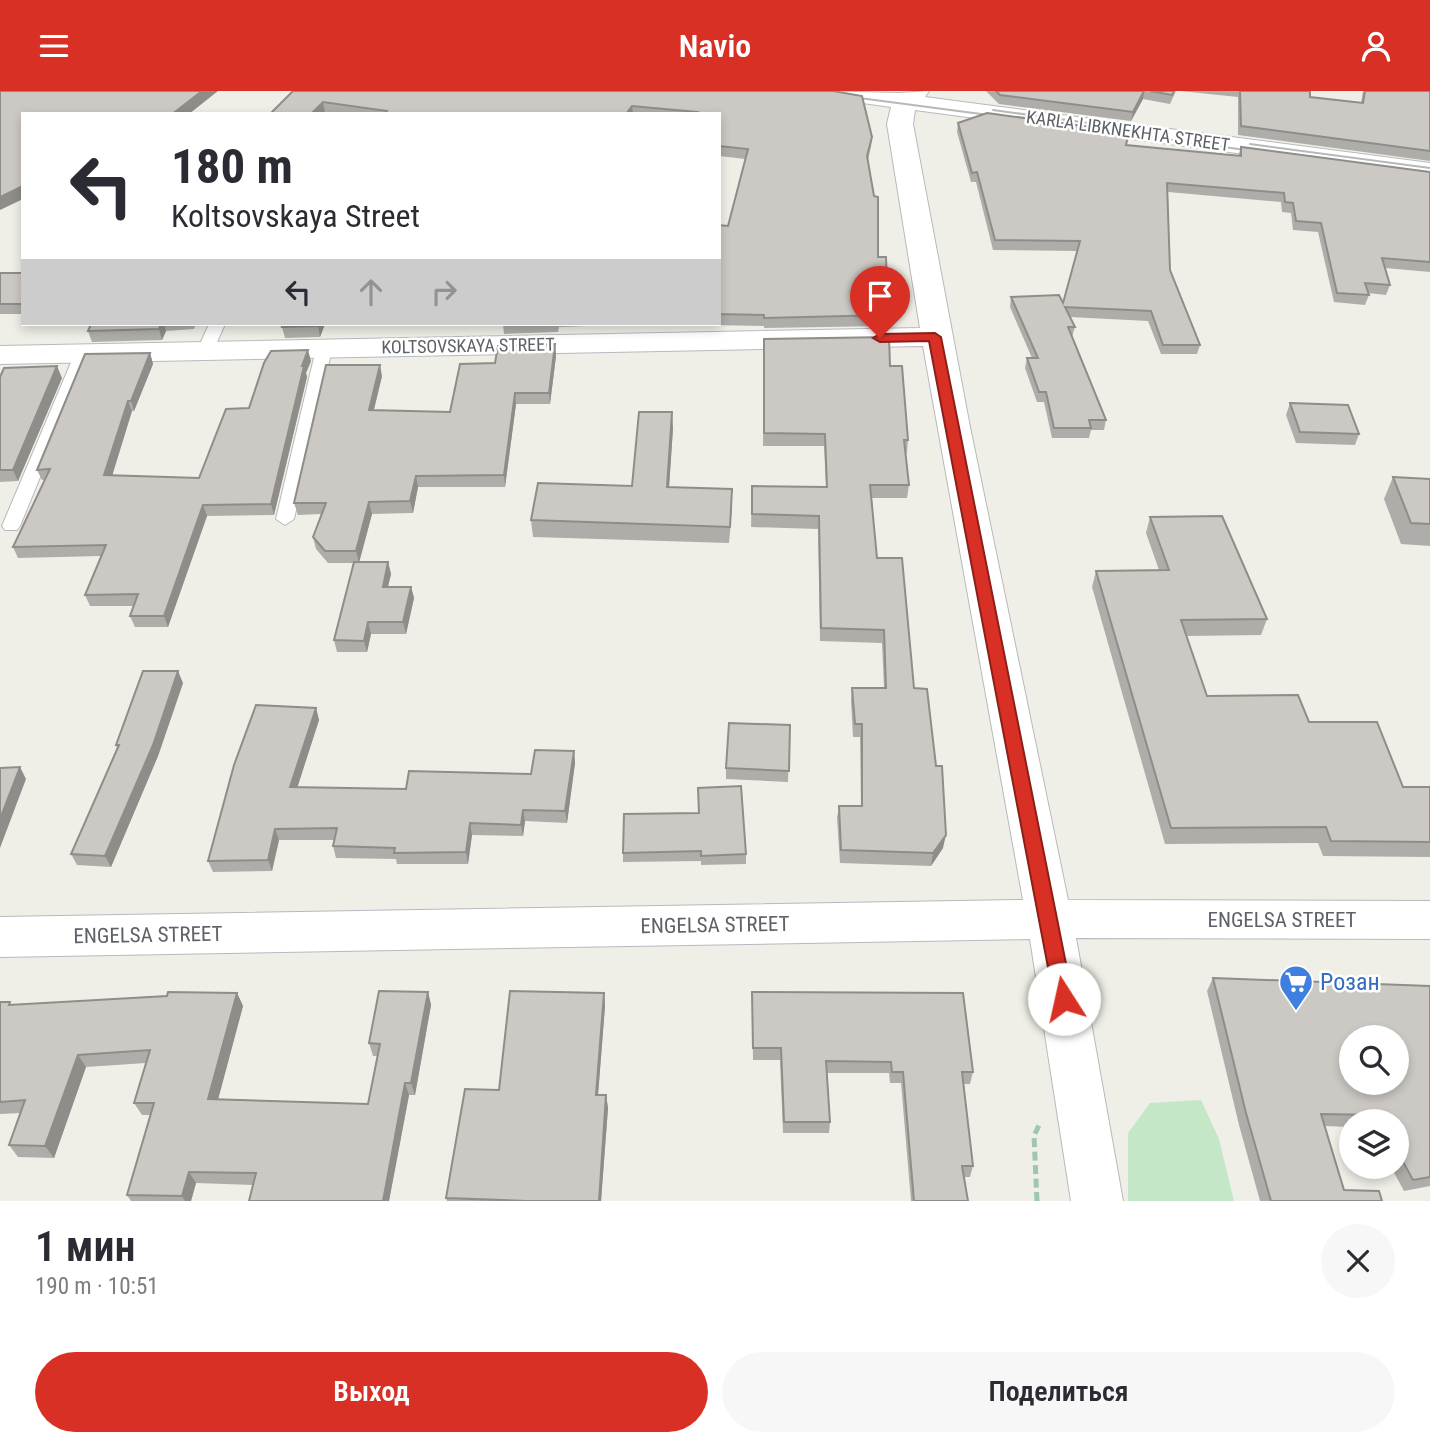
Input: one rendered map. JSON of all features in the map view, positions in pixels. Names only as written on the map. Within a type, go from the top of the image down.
[{"type":"street","name":"KARLA LIBKNEKHTA STREET","points":[[827,91],[911,96],[1430,171]]},
{"type":"street","points":[[911,96],[900,124],[935,337],[1049,919],[1086,1119],[1097,1201]]},
{"type":"street","name":"KOLTSOVSKAYA STREET","points":[[0,355],[83,353],[211,337],[324,349],[935,337]]},
{"type":"street","name":"ENGELSA STREET","points":[[0,937],[1049,919],[1430,920]]},
{"type":"lane","points":[[285,519],[324,349]]},
{"type":"lane","points":[[11,526],[83,353]]},
{"type":"green space","points":[[1201,1100],[1219,1139],[1234,1201],[1128,1201],[1128,1133],[1150,1103]]},
{"type":"building","points":[[0,91],[202,91],[175,112],[21,112],[21,187],[0,197]]},
{"type":"building","points":[[293,91],[833,91],[862,96],[872,137],[867,156],[874,196],[878,197],[878,257],[886,257],[888,315],[764,318],[764,315],[721,314],[721,225],[728,226],[748,149],[721,146],[721,112],[632,106],[628,112],[386,112],[323,102],[313,112],[272,112]]},
{"type":"building","points":[[996,91],[1144,91],[1133,112],[1000,95]]},
{"type":"building","points":[[1150,91],[1174,91],[1172,95]]},
{"type":"building","points":[[1240,91],[1310,91],[1310,97],[1363,103],[1365,91],[1430,91],[1430,151],[1241,126]]},
{"type":"building","points":[[987,113],[1129,132],[1126,145],[1241,156],[1241,147],[1430,172],[1430,262],[1382,258],[1390,285],[1365,283],[1369,295],[1337,293],[1321,223],[1296,221],[1293,203],[1285,202],[1284,193],[1167,183],[1170,270],[1200,345],[1163,345],[1151,311],[1065,307],[1075,327],[1068,327],[1106,420],[1089,420],[1091,428],[1054,428],[1046,392],[1039,392],[1027,358],[1038,358],[1011,297],[1059,295],[1063,303],[1080,241],[995,240],[977,172],[972,173],[958,123]]},
{"type":"building","points":[[0,273],[21,273],[21,304],[0,304]]},
{"type":"building","points":[[90,326],[160,326],[159,329],[88,331]]},
{"type":"building","points":[[889,337],[890,366],[902,366],[908,440],[904,440],[909,485],[870,485],[877,558],[902,558],[914,688],[927,689],[936,766],[942,766],[946,835],[933,853],[841,850],[839,806],[862,806],[862,724],[855,724],[852,688],[886,688],[884,630],[821,628],[819,516],[752,514],[752,486],[827,487],[825,434],[764,433],[764,339]]},
{"type":"building","points":[[555,344],[549,393],[515,393],[504,475],[416,476],[410,501],[369,502],[356,551],[325,551],[313,537],[326,503],[294,503],[326,365],[380,365],[369,410],[450,412],[460,364],[495,363],[498,346]]},
{"type":"building","points":[[308,350],[271,504],[203,505],[164,616],[130,616],[138,594],[85,595],[106,545],[13,547],[50,469],[37,470],[85,354],[150,353],[131,401],[128,401],[104,475],[199,478],[226,409],[249,408],[264,363],[271,351]]},
{"type":"building","points":[[57,366],[13,470],[0,470],[0,377],[4,368]]},
{"type":"building","points":[[1290,403],[1348,405],[1359,434],[1300,432]]},
{"type":"building","points":[[639,412],[672,412],[667,487],[732,489],[730,527],[531,520],[538,483],[632,486]]},
{"type":"building","points":[[1393,477],[1430,479],[1430,524],[1411,523]]},
{"type":"building","points":[[1222,516],[1267,619],[1181,620],[1207,696],[1298,695],[1309,722],[1377,722],[1403,787],[1430,787],[1430,842],[1331,841],[1326,827],[1171,828],[1096,571],[1169,570],[1150,517]]},
{"type":"building","points":[[354,562],[388,562],[383,587],[411,587],[403,622],[368,622],[364,641],[334,640]]},
{"type":"building","points":[[143,671],[178,671],[153,745],[105,856],[71,854],[119,745],[116,745]]},
{"type":"building","points":[[256,705],[316,708],[290,787],[406,789],[409,771],[531,774],[535,750],[574,751],[565,811],[523,810],[521,825],[470,823],[466,852],[394,853],[395,848],[333,846],[337,828],[275,829],[268,860],[208,861],[234,765]]},
{"type":"building","points":[[729,723],[790,725],[789,771],[726,768]]},
{"type":"building","points":[[20,767],[0,819],[0,768]]},
{"type":"building","points":[[741,786],[746,854],[701,856],[701,851],[623,853],[624,814],[699,813],[698,788]]},
{"type":"building","points":[[1213,978],[1430,986],[1430,1177],[1413,1180],[1409,1173],[1409,1109],[1339,1109],[1339,1114],[1321,1114],[1344,1190],[1379,1191],[1382,1201],[1271,1201]]},
{"type":"building","points":[[379,991],[428,992],[411,1083],[405,1083],[383,1201],[249,1201],[256,1173],[189,1172],[182,1196],[127,1195],[154,1103],[134,1103],[150,1050],[78,1055],[45,1146],[9,1145],[25,1100],[0,1102],[0,1002],[10,1002],[9,1005],[167,996],[168,992],[237,993],[208,1099],[368,1104],[380,1044],[369,1043]]},
{"type":"building","points":[[510,991],[604,993],[596,1095],[606,1095],[599,1201],[446,1198],[465,1089],[499,1090]]},
{"type":"building","points":[[752,992],[963,993],[973,1072],[962,1072],[973,1166],[962,1166],[968,1201],[914,1201],[903,1072],[892,1072],[891,1062],[826,1061],[830,1122],[784,1122],[781,1048],[753,1048]]},
{"type":"tram line","points":[[806,91],[1004,117]]},
{"type":"tram line","points":[[993,110],[1118,127]]},
{"type":"tram line","points":[[1108,131],[1260,152]]},
{"type":"tram line","points":[[1250,144],[1430,168]]},
{"type":"place","name":"Розан","points":[[1296,1012]]},
{"type":"route","points":[[880,338],[935,337],[1064,999]]}]
